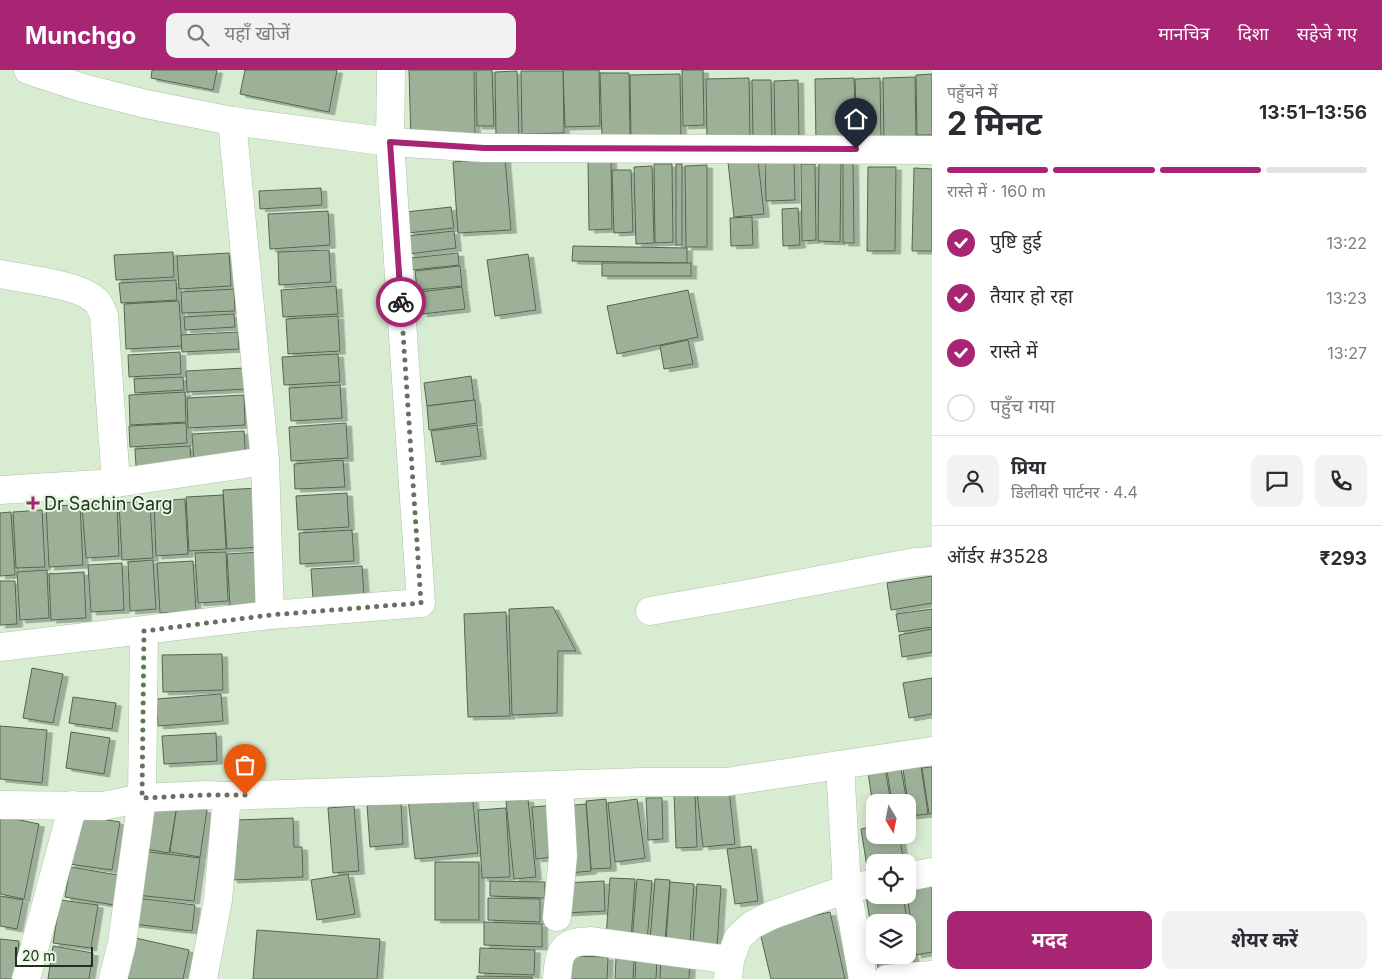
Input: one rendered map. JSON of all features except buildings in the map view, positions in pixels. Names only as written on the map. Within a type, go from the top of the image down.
[{"type":"street","points":[[28,70],[83,88],[146,104],[232,120],[390,142],[484,148],[932,150]]},
{"type":"street","points":[[0,647],[270,615],[421,603],[390,142],[391,70]]},
{"type":"street","points":[[232,120],[265,461],[270,615]]},
{"type":"street","points":[[0,274],[72,288],[87,294],[98,302],[104,316],[116,483]]},
{"type":"street","points":[[0,490],[116,483],[265,461]]},
{"type":"street","points":[[650,610],[915,562],[932,561]]},
{"type":"street","points":[[114,979],[122,943],[142,798],[144,631]]},
{"type":"street","points":[[0,805],[103,806],[142,798],[206,795],[226,796],[643,782],[726,782],[932,751]]},
{"type":"street","points":[[840,765],[847,889],[863,979]]},
{"type":"street","points":[[557,917],[563,856],[560,785]]},
{"type":"street","points":[[203,979],[218,900],[226,796]]},
{"type":"street","points":[[26,979],[73,805]]},
{"type":"street","points":[[916,875],[932,872]]},
{"type":"street","points":[[557,979],[558,960],[565,948],[574,943],[591,941],[729,970],[738,938],[752,925],[847,889],[866,885]]},
{"type":"street","points":[[887,979],[932,975]]},
{"type":"way so far","points":[[245,795],[142,798],[144,631],[270,615],[421,603],[401,302]]},
{"type":"place","name":"Dr Sachin Garg","points":[[33,503]]},
{"type":"route","points":[[401,302],[390,142],[484,148],[856,149]]}]
